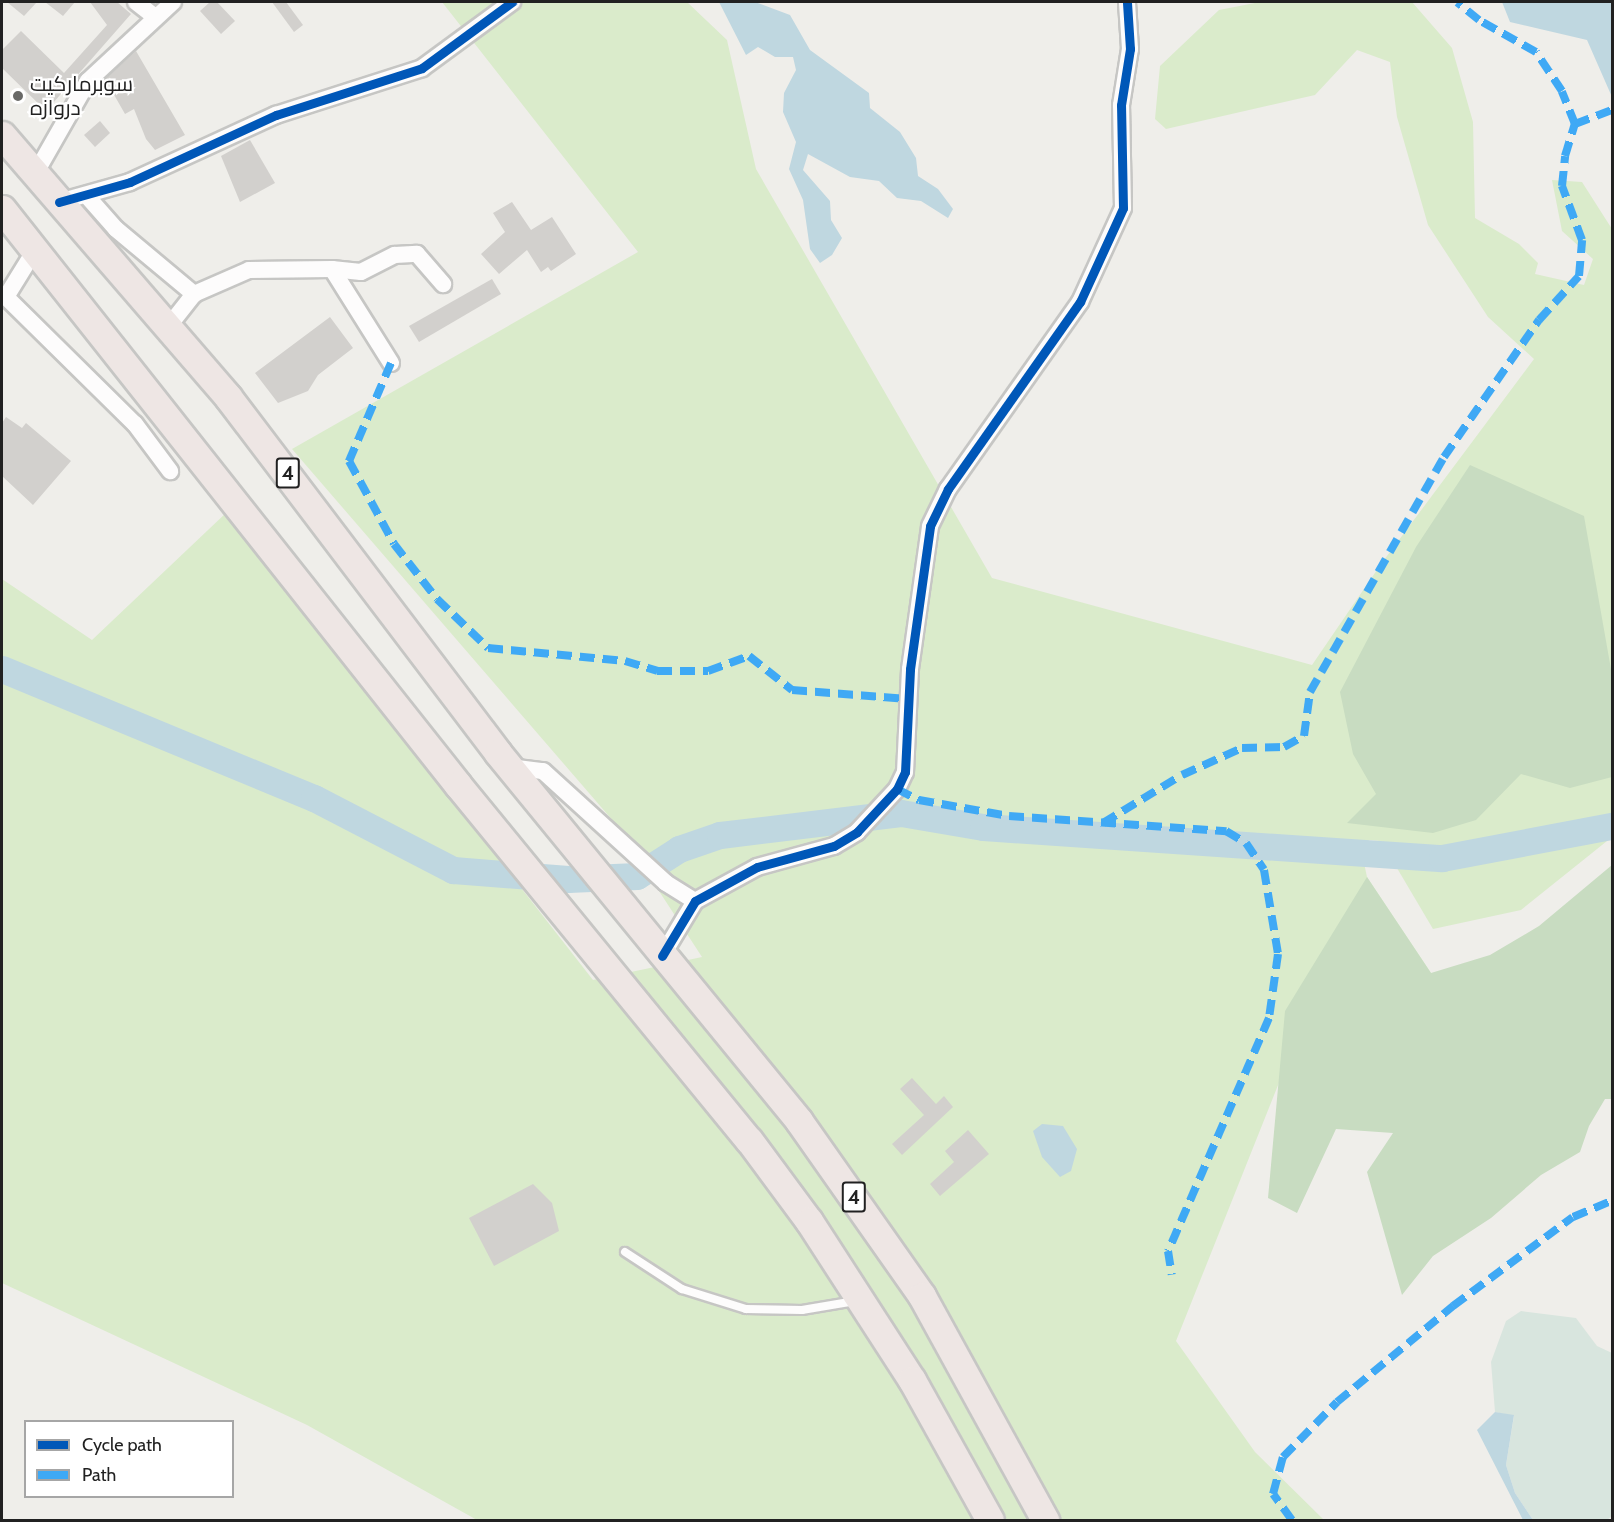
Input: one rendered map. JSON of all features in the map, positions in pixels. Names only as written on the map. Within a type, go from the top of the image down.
[{"type":"highway","name":"4","points":[[2,135],[168,327],[322,515],[509,768],[618,904],[799,1121],[878,1231],[956,1351],[1040,1519]]},
{"type":"highway","name":"4","points":[[2,209],[458,785],[749,1140],[862,1300],[912,1380],[990,1521]]},
{"type":"street","points":[[136,2],[154,16]]},
{"type":"street","points":[[35,174],[88,81],[154,16],[173,2]]},
{"type":"street","points":[[59,202],[130,182],[276,116],[422,68],[512,2]]},
{"type":"street","points":[[662,956],[694,901],[757,867],[834,846],[857,832],[897,789],[905,772],[910,669],[930,526],[948,489],[1080,302],[1124,207],[1121,105],[1130,49],[1127,2]]},
{"type":"street","points":[[86,195],[116,228],[194,294]]},
{"type":"street","points":[[36,250],[4,296],[135,424],[170,471]]},
{"type":"street","points":[[168,327],[194,294],[249,270],[332,269],[361,272],[395,255],[417,254],[443,284]]},
{"type":"street","points":[[332,269],[391,363]]},
{"type":"street","points":[[509,768],[543,771],[585,813],[635,852],[666,883],[694,901]]},
{"type":"lane","points":[[626,1252],[682,1289],[746,1309],[802,1310],[862,1300]]},
{"type":"green space","points":[[442,2],[687,2],[727,40],[756,169],[992,578],[1312,665],[1381,564],[1534,359],[1488,317],[1428,225],[1397,117],[1390,62],[1357,50],[1315,95],[1166,129],[1155,119],[1160,66],[1219,10],[1260,2],[1412,2],[1452,48],[1473,122],[1475,218],[1519,244],[1538,263],[1535,274],[1584,285],[1593,259],[1562,231],[1552,180],[1582,182],[1612,229],[1612,837],[1521,910],[1433,929],[1381,841],[1369,840],[1363,858],[1367,877],[1431,973],[1294,1045],[1176,1341],[1255,1452],[1324,1520],[477,1520],[307,1425],[2,1283],[2,579],[92,640],[227,512],[593,980],[702,957],[614,822],[292,449],[638,252]]},
{"type":"green space","points":[[1470,465],[1584,516],[1612,675],[1612,777],[1570,788],[1521,774],[1476,820],[1433,833],[1347,823],[1376,794],[1353,754],[1340,692],[1416,547]]},
{"type":"green space","points":[[1612,865],[1612,1099],[1605,1099],[1589,1126],[1580,1152],[1541,1175],[1491,1218],[1433,1256],[1402,1295],[1367,1172],[1393,1133],[1336,1129],[1297,1213],[1268,1198],[1285,1011],[1367,877],[1431,973],[1490,955],[1539,926]]},
{"type":"shaded area","points":[[1521,1311],[1576,1318],[1597,1346],[1612,1353],[1612,1516],[1607,1520],[1533,1520],[1515,1493],[1506,1465],[1514,1416],[1495,1412],[1491,1362],[1506,1321]]},
{"type":"water","points":[[719,2],[755,2],[790,15],[810,50],[869,93],[870,108],[900,132],[916,158],[918,176],[938,189],[953,209],[948,218],[921,201],[897,198],[879,181],[850,177],[808,154],[803,170],[830,201],[831,220],[842,238],[832,255],[820,263],[810,249],[803,200],[789,169],[796,142],[783,112],[784,93],[796,70],[793,57],[775,57],[758,47],[746,55]]},
{"type":"water","points":[[1502,2],[1612,2],[1612,97],[1587,40],[1510,22]]},
{"type":"water","points":[[1042,1124],[1063,1126],[1077,1149],[1071,1171],[1060,1177],[1042,1157],[1033,1131]]},
{"type":"water","points":[[1495,1412],[1514,1415],[1506,1465],[1515,1493],[1533,1520],[1523,1520],[1477,1430]]},
{"type":"building","points":[[7,2],[37,2],[24,16]]},
{"type":"building","points":[[45,2],[75,2],[63,16]]},
{"type":"building","points":[[90,2],[117,2],[131,14],[46,111],[2,68],[2,50],[21,31],[64,73],[107,25]]},
{"type":"building","points":[[210,2],[217,2],[235,21],[221,34],[200,11]]},
{"type":"building","points":[[272,2],[286,2],[303,25],[294,32]]},
{"type":"building","points":[[136,51],[185,135],[155,150],[146,139],[134,109],[125,114],[105,79]]},
{"type":"building","points":[[100,121],[110,133],[95,147],[84,135]]},
{"type":"building","points":[[250,140],[275,183],[240,202],[221,156]]},
{"type":"building","points":[[512,202],[531,230],[552,217],[576,254],[551,271],[548,267],[541,272],[527,250],[499,274],[481,254],[505,232],[493,213]]},
{"type":"building","points":[[492,279],[501,294],[419,342],[409,326]]},
{"type":"building","points":[[330,317],[353,348],[318,375],[308,391],[278,403],[255,373]]},
{"type":"building","points":[[6,417],[22,428],[26,423],[71,461],[33,505],[2,476],[2,423]]},
{"type":"building","points":[[912,1078],[936,1104],[944,1096],[953,1107],[902,1155],[892,1144],[924,1115],[900,1089]]},
{"type":"building","points":[[968,1130],[989,1154],[940,1196],[930,1184],[954,1162],[945,1151]]},
{"type":"building","points":[[533,1184],[552,1203],[559,1231],[494,1266],[469,1218]]},
{"type":"waterway","points":[[2,669],[314,798],[453,870],[568,879],[637,876],[679,849],[720,835],[901,813],[983,827],[1442,858],[1612,826]]},
{"type":"marked path","points":[[1103,823],[1182,775],[1242,748],[1284,747],[1304,736],[1310,692],[1444,457],[1539,320],[1579,276],[1582,240],[1562,186],[1565,156],[1575,124],[1562,91],[1536,52],[1479,20],[1457,2]]},
{"type":"marked path","points":[[1575,124],[1612,110]]},
{"type":"marked path","points":[[391,363],[349,461],[394,544],[437,599],[488,648],[625,661],[657,671],[708,671],[749,656],[792,690],[908,699]]},
{"type":"marked path","points":[[897,789],[919,800],[1009,816],[1226,831],[1246,843],[1264,870],[1278,954],[1269,1018],[1168,1251],[1172,1275]]},
{"type":"marked path","points":[[1292,1520],[1273,1494],[1283,1457],[1337,1402],[1453,1306],[1573,1217],[1611,1201]]},
{"type":"cycle path","points":[[59,202],[130,182],[276,115],[422,68],[512,2]]},
{"type":"cycle path","points":[[662,956],[695,901],[757,867],[834,846],[857,832],[897,789],[905,772],[910,669],[930,526],[948,489],[1080,302],[1123,208],[1121,105],[1130,49],[1127,2]]},
{"type":"place","name":"سوبرماركيت دروازه","points":[[18,96]]}]
